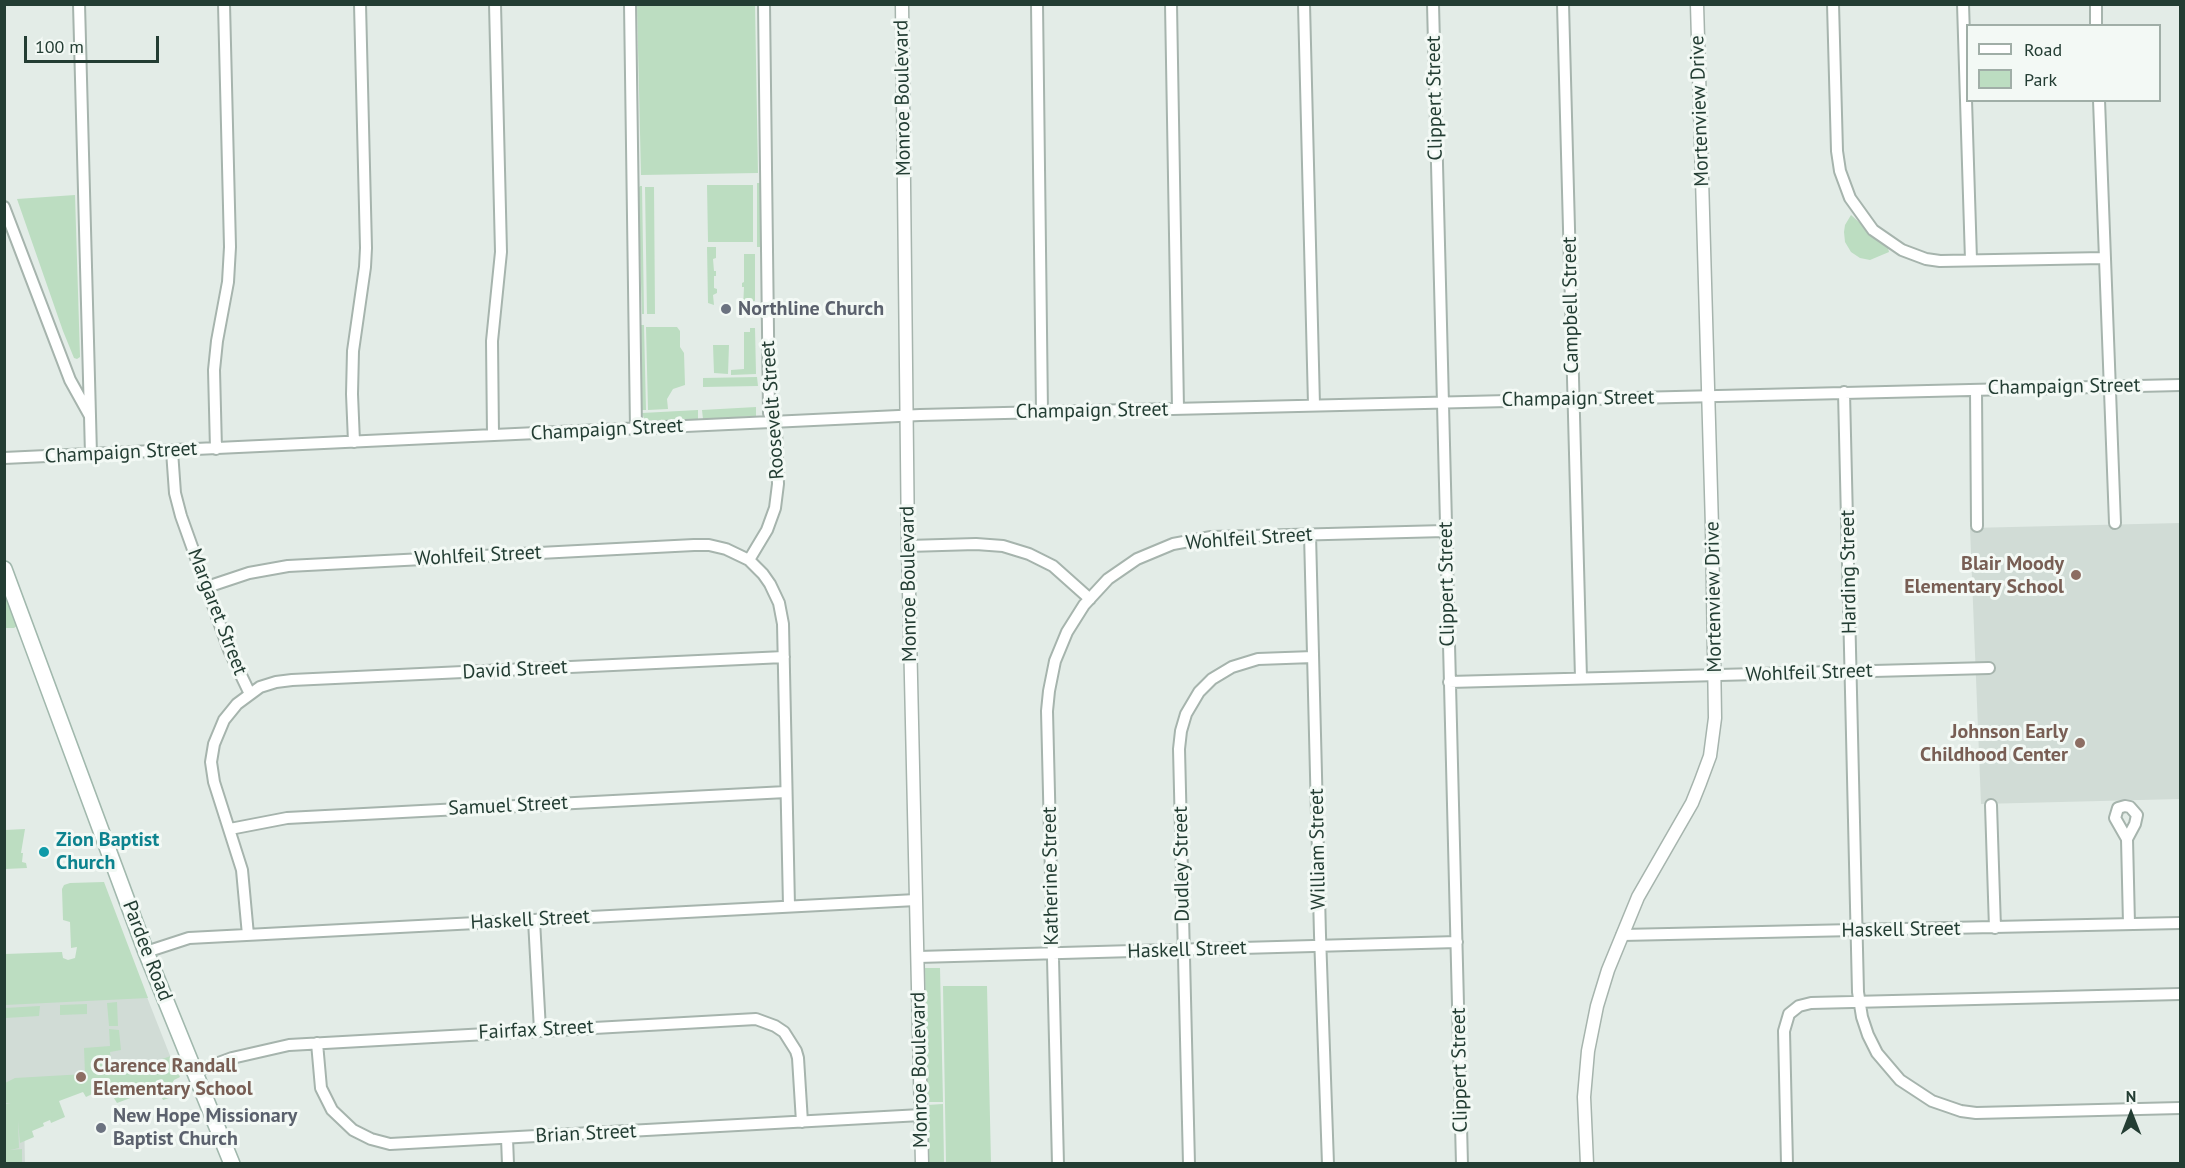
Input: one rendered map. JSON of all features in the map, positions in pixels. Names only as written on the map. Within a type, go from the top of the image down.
[{"type":"main road","name":"Pardee Road","points":[[4,568],[146,952],[232,1164]]},
{"type":"street","points":[[79,4],[91,455]]},
{"type":"street","points":[[216,449],[214,370],[228,282],[230,247],[224,4]]},
{"type":"street","points":[[354,442],[352,393],[354,342],[366,248],[360,4]]},
{"type":"street","points":[[493,435],[492,341],[501,252],[495,4]]},
{"type":"street","points":[[630,4],[636,429]]},
{"type":"street","name":"Roosevelt Street","points":[[749,560],[767,530],[775,508],[778,484],[777,437],[768,413],[764,4]]},
{"type":"street","name":"Monroe Boulevard","points":[[902,4],[908,546],[922,1164]]},
{"type":"street","points":[[1037,4],[1042,412]]},
{"type":"street","points":[[1171,4],[1178,408]]},
{"type":"street","points":[[1304,4],[1314,405]]},
{"type":"street","name":"Clippert Street","points":[[1432,4],[1462,1164]]},
{"type":"street","name":"Campbell Street","points":[[1563,4],[1581,678]]},
{"type":"street","name":"Mortenview Drive","points":[[1587,1164],[1584,1097],[1588,1051],[1597,1006],[1608,970],[1638,897],[1692,803],[1706,769],[1713,742],[1716,676],[1697,4]]},
{"type":"street","points":[[1833,4],[1837,151],[1840,171],[1850,199],[1873,230],[1899,249],[1940,261],[2104,258]]},
{"type":"street","points":[[1963,4],[1966,100]]},
{"type":"street","points":[[2096,4],[2096,24]]},
{"type":"street","points":[[1966,102],[1971,260]]},
{"type":"street","points":[[2099,102],[2115,523]]},
{"type":"street","points":[[4,207],[70,380],[90,416]]},
{"type":"street","name":"Champaign Street","points":[[4,458],[906,416],[2181,385]]},
{"type":"street","points":[[1976,390],[1977,526]]},
{"type":"street","name":"Harding Street","points":[[1844,392],[1859,1001],[1868,1035],[1887,1066],[1915,1092],[1946,1107],[1976,1113],[2181,1108]]},
{"type":"street","name":"Margaret Street","points":[[172,451],[175,493],[181,516],[230,650],[250,694],[237,704],[224,720],[214,744],[211,762],[214,782],[242,870],[248,935]]},
{"type":"street","name":"Wohlfeil Street","points":[[1090,599],[1108,579],[1127,566],[1148,553],[1173,544],[1211,537],[1445,531]]},
{"type":"street","name":"William Street","points":[[1310,534],[1328,1164]]},
{"type":"street","name":"Wohlfeil Street","points":[[207,587],[271,568],[342,563],[705,545],[726,549],[749,560]]},
{"type":"street","points":[[908,546],[1003,546],[1029,554],[1053,566],[1090,599]]},
{"type":"street","points":[[749,560],[763,574],[779,603],[783,624],[789,906]]},
{"type":"street","name":"Katherine Street","points":[[1058,1164],[1047,711],[1055,661],[1067,632],[1090,599]]},
{"type":"street","name":"David Street","points":[[250,694],[270,684],[292,680],[783,657]]},
{"type":"street","name":"Dudley Street","points":[[1189,1164],[1179,749],[1181,731],[1186,714],[1194,700],[1219,674],[1232,667],[1258,659],[1313,657]]},
{"type":"street","name":"Wohlfeil Street","points":[[1449,682],[1989,668]]},
{"type":"street","name":"Samuel Street","points":[[230,829],[287,818],[786,792]]},
{"type":"street","points":[[1991,805],[1995,928]]},
{"type":"street","points":[[2127,839],[2129,924]]},
{"type":"street","name":"Haskell Street","points":[[146,952],[189,938],[916,900]]},
{"type":"street","points":[[534,920],[540,1030]]},
{"type":"street","name":"Haskell Street","points":[[1622,935],[1857,932],[2181,923]]},
{"type":"street","name":"Haskell Street","points":[[918,957],[1457,942]]},
{"type":"street","points":[[1786,1164],[1784,1031],[1785,1020],[1799,1005],[1859,1001],[2181,994]]},
{"type":"street","name":"Fairfax Street","points":[[195,1072],[232,1058],[290,1045],[749,1018],[765,1021],[784,1032],[796,1051],[802,1122]]},
{"type":"street","name":"Brian Street","points":[[318,1043],[319,1073],[325,1097],[342,1121],[363,1136],[379,1142],[399,1145],[921,1115]]},
{"type":"street","points":[[507,1138],[508,1164]]},
{"type":"shaded area","points":[[2180,523],[2180,799],[1981,804],[1970,528]]},
{"type":"shaded area","name":"Clarence Randall Elementary School","points":[[145,992],[178,1076],[70,1083],[24,1117],[25,1163],[5,1164],[5,999]]},
{"type":"green space","points":[[637,5],[755,5],[758,173],[641,175]]},
{"type":"green space","points":[[757,183],[760,183],[761,247],[757,247]]},
{"type":"green space","points":[[707,185],[753,185],[753,242],[708,242]]},
{"type":"green space","points":[[642,186],[644,314],[642,314],[638,189]]},
{"type":"green space","points":[[645,187],[654,187],[655,314],[647,314]]},
{"type":"green space","points":[[75,195],[80,357],[77,359],[74,358],[63,331],[17,199]]},
{"type":"green space","points":[[1851,215],[1888,248],[1889,252],[1870,260],[1860,258],[1851,252],[1845,242],[1844,232]]},
{"type":"green space","points":[[707,247],[716,247],[716,258],[713,259],[714,271],[716,271],[714,288],[717,289],[717,293],[713,295],[714,305],[708,303]]},
{"type":"green space","points":[[744,254],[755,254],[755,301],[748,301],[748,308],[743,308]]},
{"type":"green space","points":[[640,325],[644,325],[646,410],[642,410]]},
{"type":"green space","points":[[646,327],[677,327],[680,331],[680,347],[684,353],[685,385],[673,389],[667,399],[668,409],[648,410]]},
{"type":"green space","points":[[750,328],[755,328],[756,374],[731,375],[731,370],[744,369],[744,332],[750,332]]},
{"type":"green space","points":[[713,345],[729,345],[728,374],[714,373]]},
{"type":"green space","points":[[757,377],[758,386],[703,387],[703,378]]},
{"type":"green space","points":[[756,407],[756,416],[703,419],[702,410]]},
{"type":"green space","points":[[698,410],[698,419],[645,421],[642,413]]},
{"type":"green space","points":[[5,592],[17,626],[14,628],[5,628]]},
{"type":"green space","points":[[25,829],[21,853],[23,853],[22,862],[26,863],[27,868],[5,869],[5,830]]},
{"type":"green space","points":[[104,882],[148,998],[5,1005],[5,954],[62,952],[63,958],[68,960],[75,958],[77,947],[71,948],[70,922],[63,920],[62,889],[64,885],[70,883]]},
{"type":"green space","points":[[925,968],[940,968],[943,1102],[927,1102]]},
{"type":"green space","points":[[943,986],[987,986],[991,1163],[946,1163]]},
{"type":"green space","points":[[117,1002],[118,1026],[109,1026],[107,1003]]},
{"type":"green space","points":[[87,1004],[87,1014],[60,1015],[60,1005]]},
{"type":"green space","points":[[40,1006],[39,1016],[5,1018],[5,1008]]},
{"type":"green space","points":[[109,1029],[119,1030],[121,1050],[110,1052],[113,1075],[171,1056],[180,1077],[174,1080],[169,1089],[172,1097],[163,1100],[157,1088],[117,1103],[107,1087],[86,1097],[83,1092],[59,1101],[65,1117],[51,1123],[50,1120],[43,1123],[44,1126],[32,1131],[34,1137],[20,1143],[18,1121],[19,1148],[10,1150],[22,1149],[22,1163],[5,1163],[5,1104],[11,1104],[5,1103],[5,1083],[15,1078],[85,1074],[84,1048],[110,1046]]},
{"type":"green space","points":[[943,1104],[944,1163],[928,1163],[927,1105]]},
{"type":"place","name":"Northline Church","points":[[726,309]]},
{"type":"place","name":"Blair Moody Elementary School","points":[[2076,575]]},
{"type":"place","name":"Johnson Early Childhood Center","points":[[2080,743]]},
{"type":"place","name":"Zion Baptist Church","points":[[44,852]]},
{"type":"place","name":"Clarence Randall Elementary School","points":[[81,1077]]},
{"type":"place","name":"New Hope Missionary Baptist Church","points":[[101,1128]]}]
